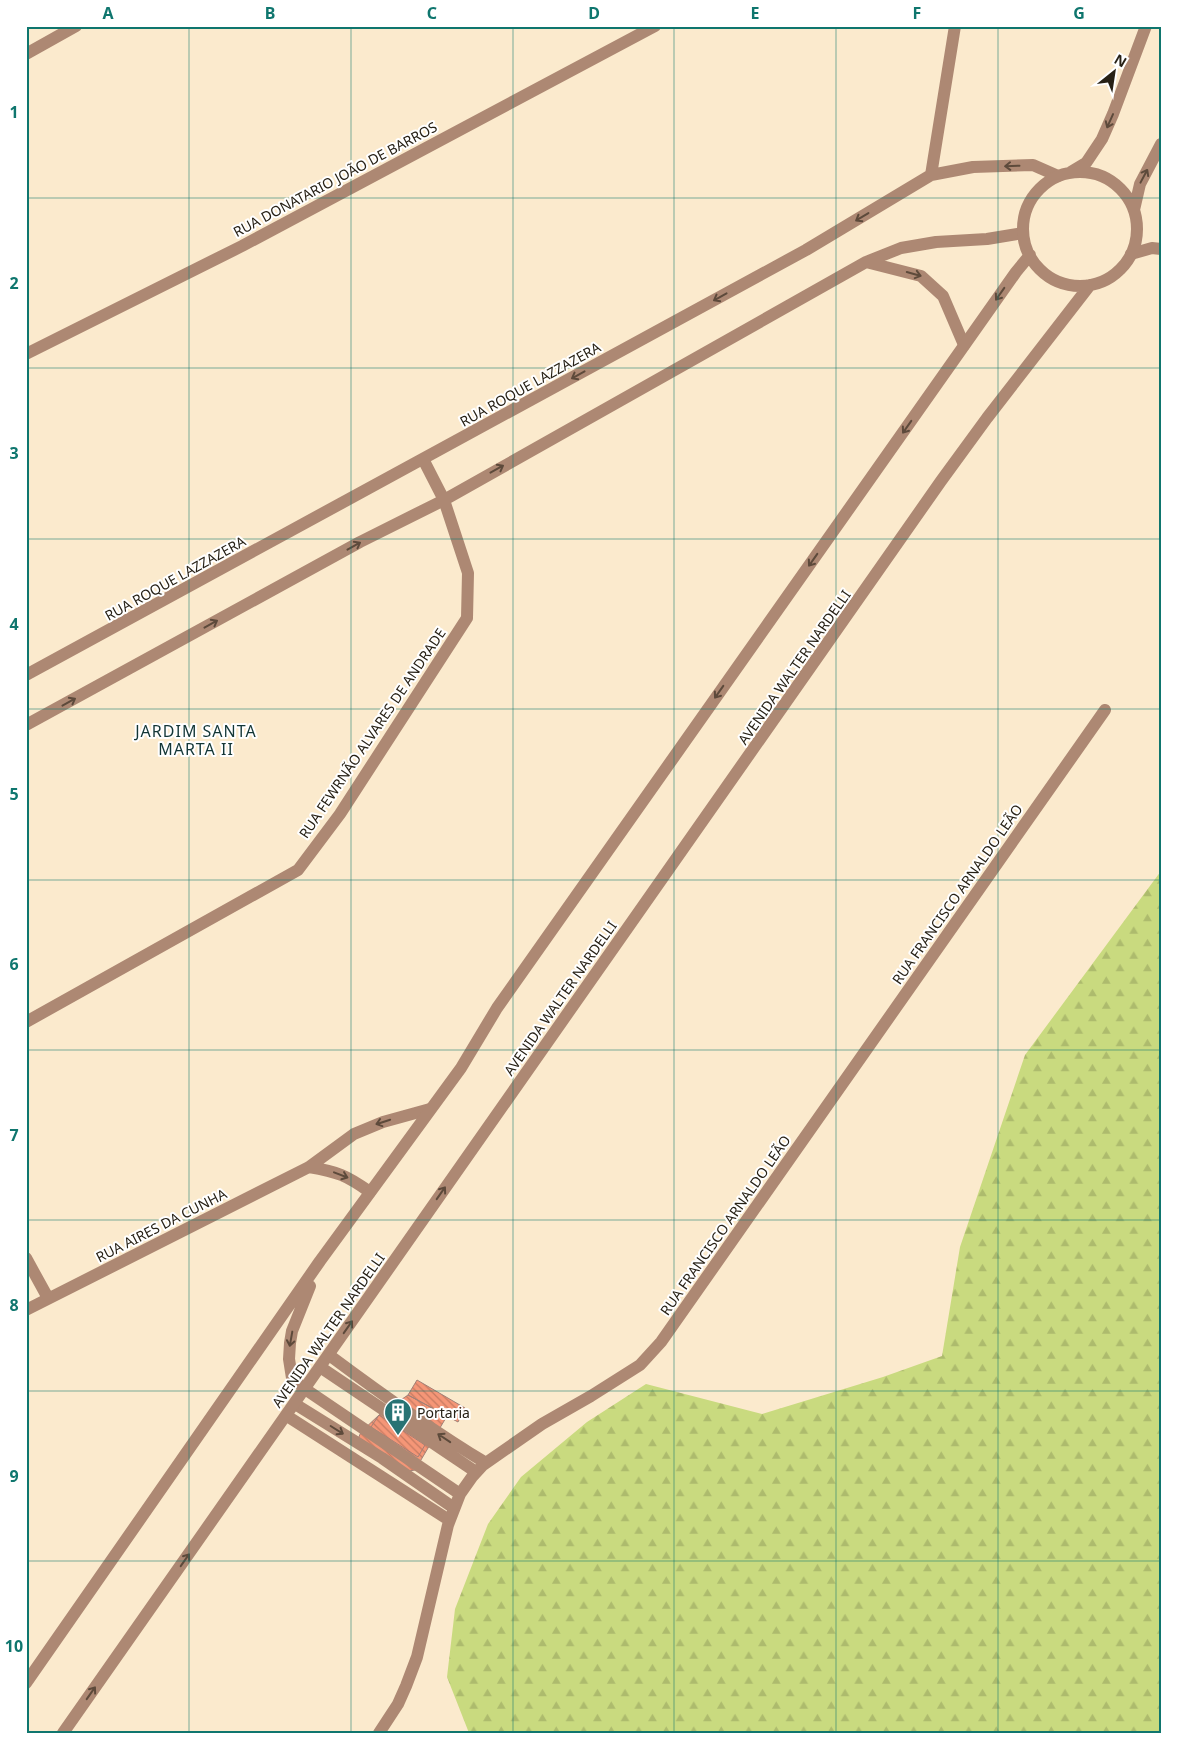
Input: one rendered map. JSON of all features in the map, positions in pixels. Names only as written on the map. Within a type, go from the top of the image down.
[{"type":"street","points":[[26,54],[76,26]]},
{"type":"street","name":"RUA DONATARIO JOÃO DE BARROS","points":[[26,354],[242,246],[655,26]]},
{"type":"street","points":[[930,175],[955,26]]},
{"type":"street","points":[[1063,174],[1089,172],[1108,180],[1124,192],[1134,210],[1137,225],[1136,240],[1131,254],[1124,266],[1115,275],[1103,282],[1075,286],[1060,283],[1047,276],[1036,266],[1027,250],[1023,233],[1024,215],[1031,199],[1043,186],[1063,174],[1086,163],[1102,139],[1146,26]]},
{"type":"street","points":[[1134,210],[1140,184],[1161,144]]},
{"type":"street","name":"RUA ROQUE LAZZAZERA","points":[[26,675],[806,250],[930,175],[973,167],[1033,165],[1063,174]]},
{"type":"street","points":[[26,726],[352,547],[444,500],[866,262],[901,248],[936,242],[987,239],[1023,233]]},
{"type":"street","points":[[1131,254],[1152,248],[1161,249]]},
{"type":"street","points":[[26,1683],[320,1261],[461,1068],[496,1008],[964,345],[1030,255]]},
{"type":"street","points":[[866,262],[921,276],[943,296],[964,345]]},
{"type":"street","name":"AVENIDA WALTER NARDELLI","points":[[63,1733],[941,482],[987,418],[1090,285]]},
{"type":"street","name":"RUA FEWRNÃO ALVARES DE ANDRADE","points":[[26,1022],[298,870],[340,814],[467,618],[468,573],[444,500],[423,460]]},
{"type":"street","name":"RUA FRANCISCO ARNALDO LEÃO","points":[[379,1733],[398,1704],[417,1656],[438,1560],[460,1494],[481,1468],[542,1424],[640,1365],[661,1342],[1105,710]]},
{"type":"street","name":"RUA AIRES DA CUNHA","points":[[26,1310],[309,1167],[354,1134],[383,1122],[430,1109]]},
{"type":"street","points":[[309,1167],[347,1176],[370,1192]]},
{"type":"street","points":[[26,1258],[48,1298]]},
{"type":"street","points":[[320,1261],[301,1305],[290,1343],[289,1359],[292,1378],[305,1389],[460,1494]]},
{"type":"street","points":[[329,1355],[390,1401],[450,1442],[481,1468]]},
{"type":"street","points":[[320,1367],[481,1468]]},
{"type":"street","points":[[295,1404],[382,1458],[452,1514]]},
{"type":"street","points":[[287,1416],[452,1514]]},
{"type":"green space","points":[[1161,871],[1161,1733],[469,1733],[447,1677],[455,1609],[488,1524],[521,1477],[587,1422],[646,1384],[762,1414],[883,1377],[942,1356],[960,1247],[1025,1055]]},
{"type":"building","points":[[417,1380],[465,1408],[458,1422],[408,1395]]},
{"type":"building","points":[[408,1395],[447,1416],[415,1470],[397,1473],[355,1446],[361,1432],[379,1415]]},
{"type":"building","name":"Portaria","points":[[379,1415],[425,1445],[418,1457],[371,1427]]},
{"type":"place","name":"Portaria","points":[[398,1436]]},
{"type":"district","name":"JARDIM SANTA MARTA II","points":[[196,740]]}]
